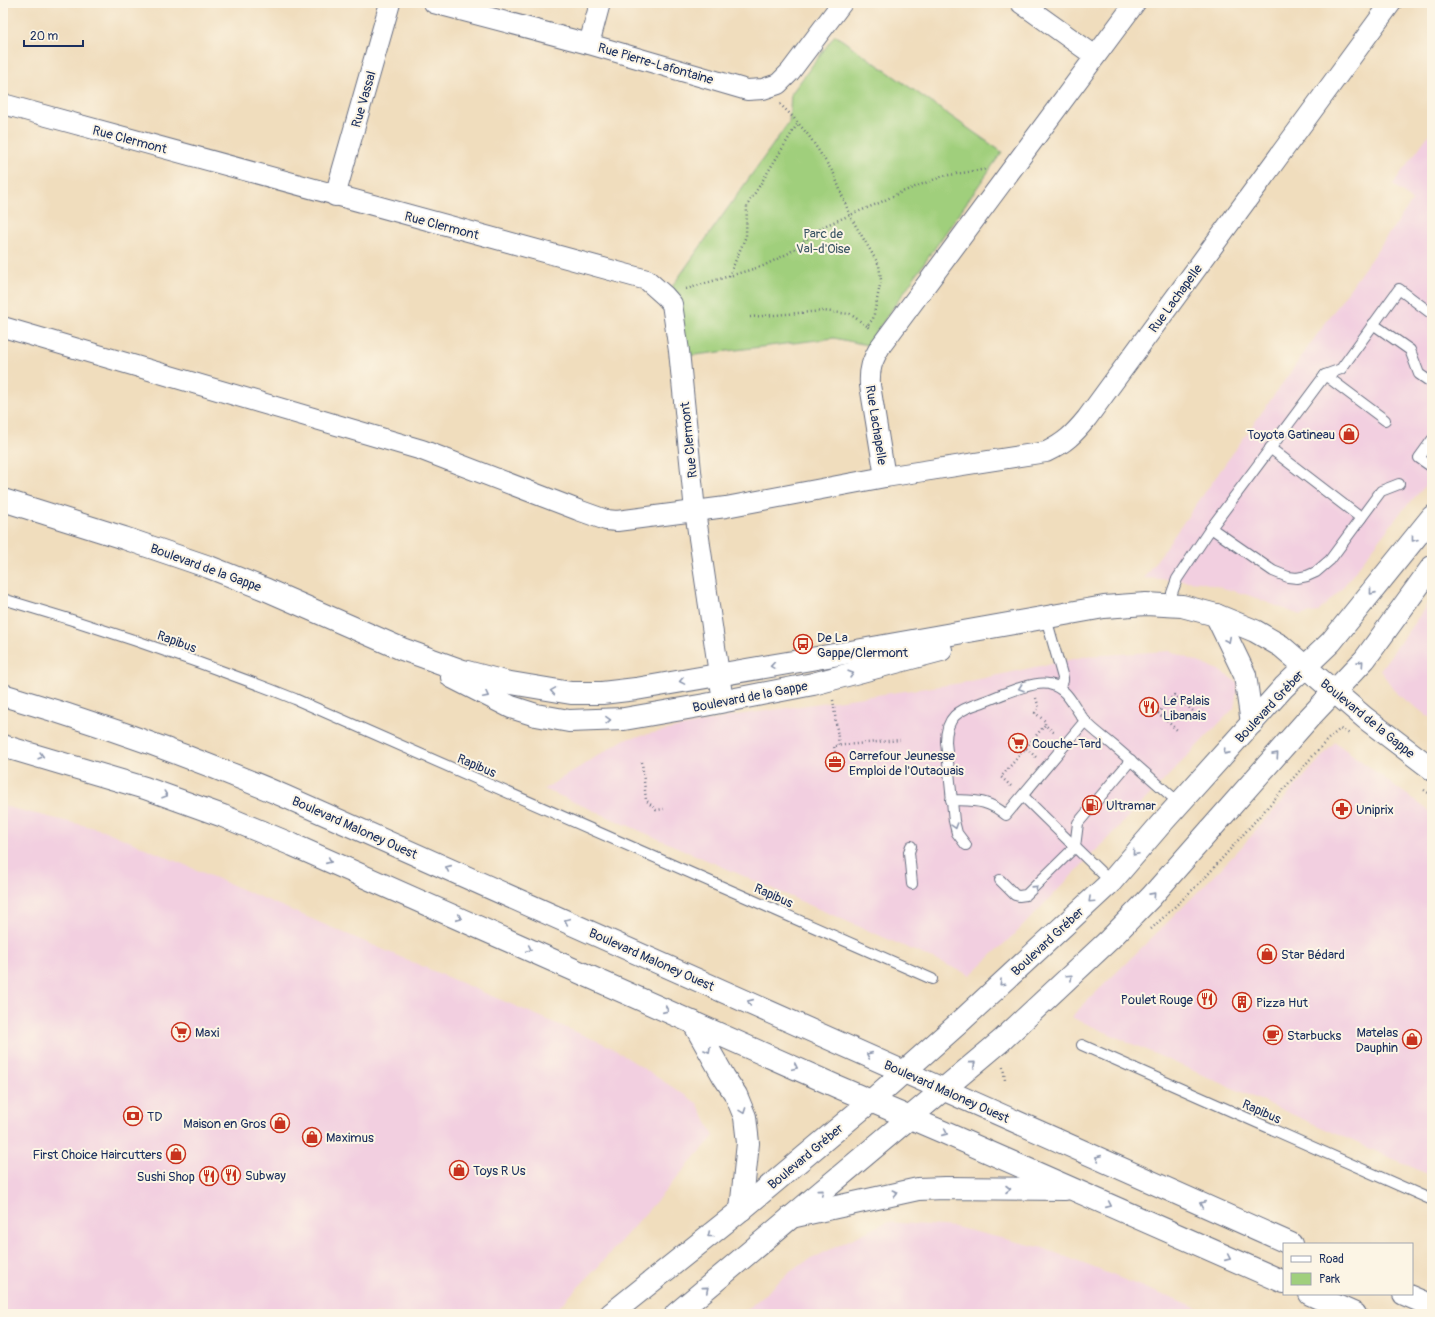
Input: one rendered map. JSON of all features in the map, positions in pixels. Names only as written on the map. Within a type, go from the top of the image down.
[{"type":"main road","name":"Boulevard de la Gappe","points":[[3,500],[110,533],[209,566],[402,649],[448,666],[485,677],[571,693],[608,693],[1047,620]]},
{"type":"main road","name":"Boulevard Gréber","points":[[611,1314],[741,1210],[871,1101],[959,1023],[1111,882],[1284,687],[1331,642],[1432,517]]},
{"type":"main road","points":[[676,1314],[1006,1036],[1126,923],[1169,877],[1308,719],[1372,651],[1432,568]]},
{"type":"main road","name":"Boulevard de la Gappe","points":[[402,649],[495,700],[524,712],[558,720],[579,721],[624,719],[813,684],[1047,620],[1104,607],[1133,604],[1172,605],[1192,608],[1216,615],[1243,625],[1276,642],[1365,718],[1432,769]]},
{"type":"main road","points":[[1216,615],[1245,675],[1252,723]]},
{"type":"main road","name":"Boulevard Maloney Ouest","points":[[3,695],[71,716],[154,745],[254,784],[904,1071],[1289,1243]]},
{"type":"main road","points":[[3,746],[145,788],[259,830],[1283,1282]]},
{"type":"main road","points":[[693,1022],[736,1096],[745,1117],[748,1143],[741,1210]]},
{"type":"main road","points":[[791,1217],[918,1189],[1074,1189]]},
{"type":"main road","points":[[1312,1295],[1355,1314]]},
{"type":"main road","points":[[1406,1295],[1432,1306]]},
{"type":"street","name":"Rue Vassal","points":[[336,196],[390,3]]},
{"type":"street","name":"Rue Pierre-Lafontaine","points":[[434,3],[589,44],[747,90],[763,89],[778,84],[790,72],[842,3]]},
{"type":"street","points":[[589,44],[600,3]]},
{"type":"street","points":[[1021,3],[1095,56]]},
{"type":"street","name":"Rue Lachapelle","points":[[885,477],[870,385],[869,372],[873,359],[884,342],[1135,3]]},
{"type":"street","name":"Rue Lachapelle","points":[[695,511],[885,477],[1046,452],[1062,444],[1076,432],[1391,3]]},
{"type":"street","name":"Rue Clermont","points":[[3,104],[647,280],[672,304],[679,350],[695,511],[724,701]]},
{"type":"street","points":[[3,326],[422,450],[606,520],[695,511]]},
{"type":"lane","points":[[1172,605],[1172,593],[1177,579],[1211,528],[1325,375],[1341,369],[1399,289],[1432,314]]},
{"type":"lane","points":[[1373,324],[1410,350],[1420,374],[1432,383]]},
{"type":"lane","points":[[1325,375],[1385,420]]},
{"type":"lane","points":[[1432,440],[1418,458],[1432,468]]},
{"type":"lane","points":[[1270,448],[1361,518]]},
{"type":"lane","points":[[1211,528],[1273,571],[1288,577],[1298,578],[1307,576],[1323,567],[1381,491],[1399,484]]},
{"type":"lane","name":"Rapibus","points":[[3,599],[132,638],[203,663],[294,699],[932,978]]},
{"type":"lane","points":[[1047,620],[1063,678],[1063,681],[1058,687]]},
{"type":"lane","points":[[966,845],[955,827],[951,800],[946,736],[948,724],[955,715],[967,707],[1035,683],[1049,683],[1058,687],[1071,698],[1085,722],[1131,760],[1180,804]]},
{"type":"lane","points":[[951,800],[985,802],[997,808],[1006,815],[1085,722]]},
{"type":"lane","points":[[1000,880],[1015,895],[1022,896],[1029,893],[1076,847],[1078,823],[1131,760]]},
{"type":"lane","points":[[1023,796],[1111,882]]},
{"type":"lane","points":[[911,846],[909,852],[912,884]]},
{"type":"lane","name":"Rapibus","points":[[1082,1045],[1432,1200]]},
{"type":"path","points":[[763,89],[798,123],[809,136],[834,174],[850,216],[879,265],[881,280],[873,319],[867,326]]},
{"type":"path","points":[[729,276],[746,236],[746,206],[798,123]]},
{"type":"path","points":[[665,296],[762,266],[789,253],[824,226],[850,216],[897,194],[943,176],[987,169],[1004,179]]},
{"type":"path","points":[[750,317],[823,310],[850,314],[867,326],[884,342]]},
{"type":"path","points":[[832,693],[838,745]]},
{"type":"path","points":[[1001,777],[1024,747],[1045,725],[1045,721],[1035,713],[1039,708],[1035,695]]},
{"type":"path","points":[[1158,713],[1174,695],[1193,712]]},
{"type":"path","points":[[1155,710],[1177,730]]},
{"type":"path","points":[[1203,880],[1327,740],[1340,729]]},
{"type":"path","points":[[835,752],[834,746],[838,745],[900,740]]},
{"type":"path","points":[[642,762],[646,800],[656,810],[664,809]]},
{"type":"path","points":[[1004,1062],[1003,1074],[1005,1080]]},
{"type":"shaded area","points":[[1432,130],[1432,479],[1401,512],[1340,591],[1318,612],[1300,615],[1248,595],[1201,582],[1144,578],[1412,201],[1393,184]]},
{"type":"shaded area","points":[[1432,598],[1432,719],[1397,694],[1380,670]]},
{"type":"shaded area","points":[[1170,651],[1221,671],[1238,683],[1234,708],[1019,930],[970,975],[544,789],[625,739],[737,715],[961,683],[1087,656]]},
{"type":"shaded area","points":[[1335,742],[1432,813],[1432,1176],[1071,1017],[1236,853]]},
{"type":"shaded area","points":[[3,806],[103,830],[609,1046],[697,1103],[714,1136],[597,1268],[552,1314],[3,1314]]},
{"type":"shaded area","points":[[886,1222],[955,1227],[1043,1248],[1212,1314],[742,1314],[797,1266]]},
{"type":"green space","name":"Parc de Val-d'Oise","points":[[835,35],[1002,152],[867,345],[834,338],[687,356],[677,297],[671,288],[789,122],[791,94]]},
{"type":"place","name":"Toyota Gatineau","points":[[1349,434]]},
{"type":"place","name":"De La Gappe/Clermont","points":[[803,644]]},
{"type":"place","name":"Le Palais Libanais","points":[[1149,707]]},
{"type":"place","name":"Couche-Tard","points":[[1018,743]]},
{"type":"place","name":"Carrefour Jeunesse Emploi de l'Outaouais","points":[[835,762]]},
{"type":"place","name":"Ultramar","points":[[1092,805]]},
{"type":"place","name":"Uniprix","points":[[1342,809]]},
{"type":"place","name":"Star Bédard","points":[[1267,954]]},
{"type":"place","name":"Poulet Rouge","points":[[1207,999]]},
{"type":"place","name":"Pizza Hut","points":[[1242,1002]]},
{"type":"place","name":"Maxi","points":[[181,1032]]},
{"type":"place","name":"Starbucks","points":[[1273,1035]]},
{"type":"place","name":"Matelas Dauphin","points":[[1412,1039]]},
{"type":"place","name":"TD","points":[[133,1116]]},
{"type":"place","name":"Maison en Gros","points":[[280,1123]]},
{"type":"place","name":"Maximus","points":[[312,1137]]},
{"type":"place","name":"First Choice Haircutters","points":[[176,1154]]},
{"type":"place","name":"Toys R Us","points":[[459,1170]]},
{"type":"place","name":"Subway","points":[[231,1175]]},
{"type":"place","name":"Sushi Shop","points":[[209,1176]]}]
